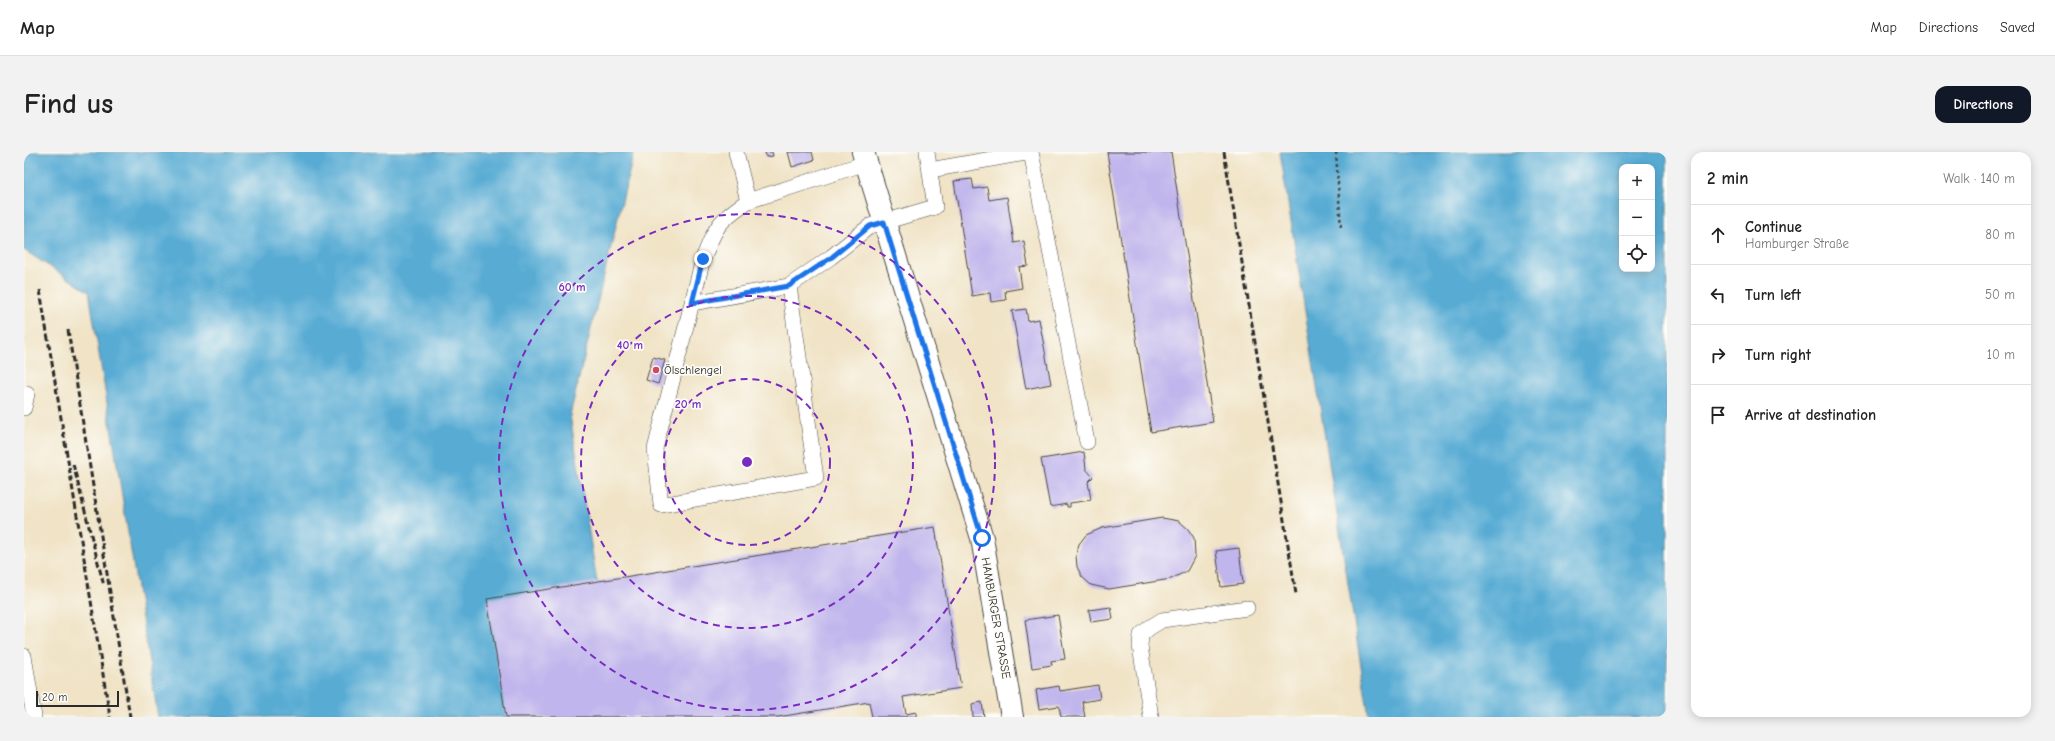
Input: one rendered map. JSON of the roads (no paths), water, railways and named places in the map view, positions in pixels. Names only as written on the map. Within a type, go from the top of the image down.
[{"type":"street","name":"HAMBURGER STRASSE","points":[[864,158],[982,538],[1012,717]]},
{"type":"lane","points":[[736,152],[748,201]]},
{"type":"lane","points":[[692,303],[789,286],[832,257],[870,226],[935,207],[927,152]]},
{"type":"lane","points":[[930,170],[1031,152],[1087,442]]},
{"type":"lane","points":[[789,286],[816,478],[661,506],[655,449],[703,259],[714,230],[728,214],[748,201],[864,158]]},
{"type":"lane","points":[[1151,717],[1140,646],[1142,636],[1149,628],[1162,620],[1247,608]]},
{"type":"lane","points":[[24,656],[34,717]]},
{"type":"water","points":[[24,152],[634,152],[570,415],[619,717],[158,717],[89,292],[24,250]]},
{"type":"water","points":[[1280,152],[1667,152],[1667,717],[1369,717]]},
{"type":"railway","points":[[1224,152],[1296,594]]},
{"type":"railway","points":[[40,290],[110,717]]},
{"type":"railway","points":[[68,330],[130,717]]},
{"type":"railway","points":[[73,464],[104,586]]},
{"type":"place","name":"Ölschlengel","points":[[656,370]]}]
